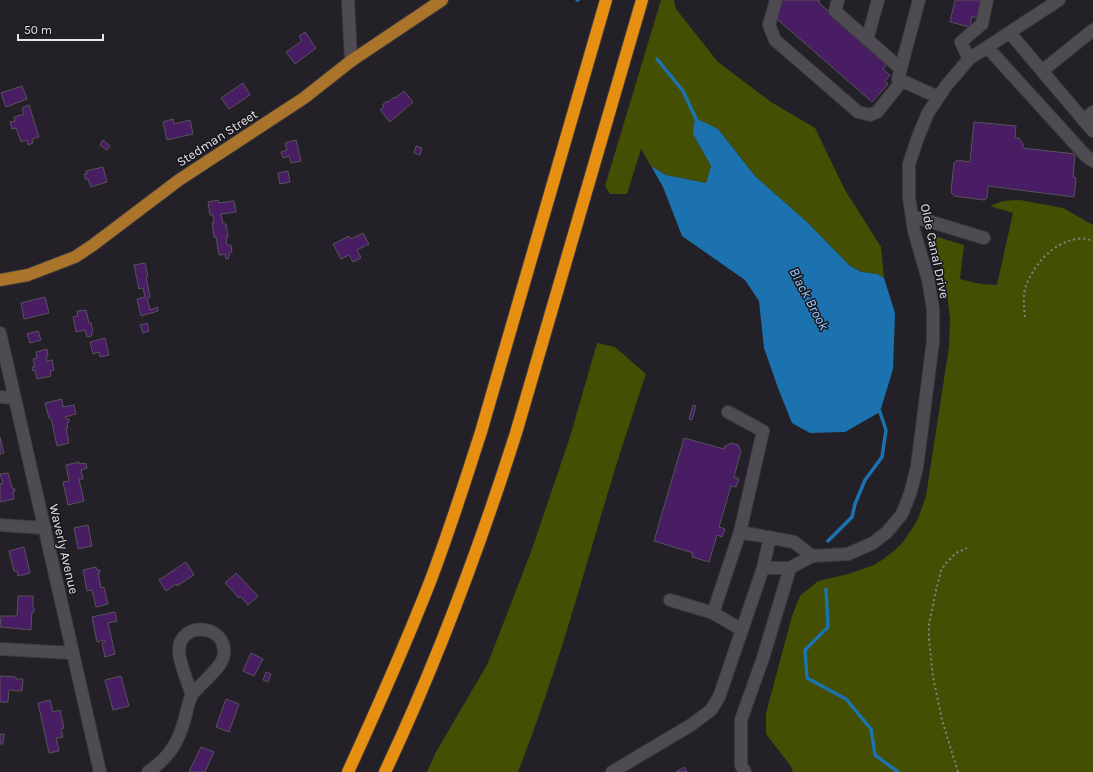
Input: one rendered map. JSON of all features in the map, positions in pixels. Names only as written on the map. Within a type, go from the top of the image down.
[{"type":"highway","points":[[348,772],[381,701],[428,587],[468,471],[481,432],[606,0]]},
{"type":"highway","points":[[385,772],[417,703],[448,627],[477,550],[503,473],[526,400],[642,0]]},
{"type":"main road","name":"Stedman Street","points":[[0,280],[28,275],[75,257],[179,180],[304,98],[351,61],[442,0]]},
{"type":"street","points":[[348,0],[351,61]]},
{"type":"street","points":[[776,0],[769,25],[775,40],[858,112],[870,115],[877,112],[901,75],[919,0]]},
{"type":"street","points":[[838,0],[835,11],[867,40],[901,75],[938,97]]},
{"type":"street","points":[[867,40],[878,0]]},
{"type":"street","points":[[969,59],[962,42],[982,24],[987,0]]},
{"type":"street","name":"Olde Canal Drive","points":[[812,556],[848,554],[873,543],[887,532],[902,514],[910,494],[916,467],[933,341],[933,310],[928,279],[914,231],[909,196],[909,164],[928,113],[946,86],[969,59],[1060,0]]},
{"type":"street","points":[[1042,71],[1093,30]]},
{"type":"street","points":[[1010,33],[1093,131]]},
{"type":"street","points":[[987,47],[1093,162]]},
{"type":"street","points":[[1084,120],[1093,112]]},
{"type":"street","points":[[912,216],[984,238]]},
{"type":"street","name":"Waverly Avenue","points":[[0,333],[100,772]]},
{"type":"street","points":[[0,397],[15,398]]},
{"type":"street","points":[[713,613],[740,532],[763,431],[728,412]]},
{"type":"street","points":[[0,526],[44,528]]},
{"type":"street","points":[[740,532],[794,542],[812,556],[790,568],[763,568]]},
{"type":"street","points":[[612,772],[691,725],[711,710],[721,691],[742,630],[763,568],[770,537]]},
{"type":"street","points":[[745,772],[741,765],[741,720],[763,658],[790,568]]},
{"type":"street","points":[[670,600],[713,613],[742,630]]},
{"type":"street","points":[[148,772],[161,762],[171,751],[179,737],[192,694],[218,666],[223,657],[224,652],[222,643],[216,635],[208,630],[198,629],[189,632],[182,639],[179,648],[180,658],[192,694]]},
{"type":"street","points":[[0,649],[73,653]]},
{"type":"path","points":[[1025,317],[1025,289],[1032,273],[1039,263],[1060,245],[1076,239],[1093,241]]},
{"type":"path","points":[[958,772],[942,720],[933,677],[928,639],[929,624],[941,571],[945,564],[956,553],[967,548]]},
{"type":"green space","points":[[661,0],[674,0],[676,9],[718,62],[771,102],[815,128],[845,190],[881,247],[884,278],[877,274],[863,272],[850,266],[807,222],[755,176],[718,129],[693,134],[711,166],[706,183],[666,175],[651,166],[641,149],[627,194],[610,194],[605,186]]},
{"type":"green space","points":[[1020,200],[1063,208],[1093,225],[1093,772],[793,772],[790,765],[766,734],[766,713],[792,616],[800,596],[818,581],[848,574],[874,565],[895,550],[903,542],[917,521],[926,496],[949,347],[950,319],[942,265],[931,235],[964,245],[960,279],[981,284],[997,285],[1013,213],[990,206],[1003,201]]},
{"type":"green space","points":[[597,343],[615,347],[646,374],[615,469],[558,660],[518,772],[427,772],[436,752],[488,663],[532,549],[570,437]]},
{"type":"water","points":[[695,118],[718,129],[755,176],[807,222],[850,266],[862,272],[877,274],[884,278],[895,313],[893,369],[880,412],[845,432],[810,433],[792,423],[764,348],[759,301],[745,280],[682,236],[663,187],[651,166],[666,175],[706,183],[711,166],[693,134]]},
{"type":"building","points":[[782,0],[819,0],[819,3],[888,63],[883,69],[890,75],[885,81],[888,84],[872,102],[777,19]]},
{"type":"building","points":[[955,0],[981,0],[977,18],[972,16],[970,27],[950,22]]},
{"type":"building","points":[[305,32],[316,48],[295,64],[286,52],[302,41],[299,36]]},
{"type":"building","points":[[243,83],[250,95],[229,109],[221,98]]},
{"type":"building","points":[[22,86],[27,99],[6,107],[1,93]]},
{"type":"building","points":[[404,91],[413,102],[390,122],[380,110],[384,107],[382,105]]},
{"type":"building","points":[[29,105],[39,137],[32,139],[33,143],[28,145],[27,140],[21,142],[16,128],[12,129],[10,122],[15,121],[14,117],[24,114],[22,108]]},
{"type":"building","points":[[173,119],[174,124],[190,120],[193,134],[167,140],[163,122]]},
{"type":"building","points":[[974,122],[1016,126],[1015,138],[1019,138],[1023,144],[1023,148],[1075,154],[1073,177],[1076,178],[1074,197],[988,186],[987,198],[984,200],[954,196],[951,192],[954,163],[957,160],[970,162]]},
{"type":"building","points":[[103,140],[110,146],[107,150],[100,145]]},
{"type":"building","points":[[296,140],[301,161],[291,163],[289,156],[283,158],[281,152],[287,150],[285,143]]},
{"type":"building","points":[[416,146],[422,148],[420,155],[414,153]]},
{"type":"building","points":[[103,167],[107,182],[91,187],[84,174],[87,174],[86,171]]},
{"type":"building","points":[[288,171],[290,182],[280,184],[278,173]]},
{"type":"building","points":[[218,200],[219,203],[234,201],[236,212],[221,214],[223,224],[226,224],[228,237],[226,237],[227,245],[231,245],[232,252],[229,253],[229,258],[226,259],[225,254],[219,255],[216,237],[214,237],[212,223],[214,223],[213,215],[210,215],[208,202]]},
{"type":"building","points":[[363,233],[369,244],[357,250],[361,258],[353,262],[349,255],[341,259],[333,244],[349,236],[351,239]]},
{"type":"building","points":[[145,263],[150,297],[147,298],[150,310],[158,307],[158,311],[141,316],[137,299],[145,297],[143,288],[139,289],[134,265]]},
{"type":"building","points":[[45,297],[49,313],[24,319],[21,303]]},
{"type":"building","points":[[86,310],[93,332],[91,333],[92,336],[87,337],[85,330],[76,332],[73,317],[78,316],[77,311]]},
{"type":"building","points":[[147,323],[149,331],[143,333],[140,325]]},
{"type":"building","points":[[38,331],[41,340],[30,343],[27,334]]},
{"type":"building","points":[[105,338],[109,355],[100,357],[99,352],[93,354],[90,342]]},
{"type":"building","points":[[47,349],[47,361],[52,360],[54,370],[50,371],[51,376],[37,379],[35,370],[33,371],[32,367],[35,367],[33,359],[37,358],[36,352]]},
{"type":"building","points":[[62,399],[63,407],[74,405],[76,414],[65,417],[66,419],[69,419],[69,422],[67,423],[68,428],[66,428],[69,443],[57,446],[51,418],[49,418],[45,403]]},
{"type":"building","points":[[693,405],[696,406],[692,420],[689,419]]},
{"type":"building","points":[[0,437],[4,453],[0,454]]},
{"type":"building","points":[[684,438],[724,449],[725,446],[732,443],[738,445],[741,451],[734,477],[739,479],[736,487],[731,486],[719,527],[725,529],[722,537],[717,535],[709,562],[692,557],[693,553],[654,541]]},
{"type":"building","points":[[79,462],[79,464],[86,463],[87,468],[81,470],[83,479],[79,479],[84,501],[68,505],[63,482],[69,481],[66,465]]},
{"type":"building","points":[[8,473],[12,488],[15,489],[13,492],[14,499],[0,502],[0,484],[3,483],[0,474]]},
{"type":"building","points":[[88,525],[92,546],[78,549],[74,528]]},
{"type":"building","points":[[24,547],[30,573],[18,576],[17,571],[14,571],[9,551]]},
{"type":"building","points":[[186,562],[194,575],[166,591],[159,580]]},
{"type":"building","points":[[96,567],[97,570],[100,570],[100,573],[98,573],[101,588],[104,587],[108,604],[96,607],[92,590],[87,591],[83,570]]},
{"type":"building","points":[[236,573],[258,596],[248,605],[225,583]]},
{"type":"building","points":[[18,596],[33,596],[34,612],[32,612],[31,630],[0,627],[1,616],[17,616]]},
{"type":"building","points":[[115,612],[117,621],[108,623],[115,654],[105,657],[102,643],[105,642],[104,640],[97,642],[92,617]]},
{"type":"building","points":[[251,653],[263,659],[254,676],[243,671]]},
{"type":"building","points":[[266,672],[271,674],[268,682],[263,680]]},
{"type":"building","points":[[0,676],[23,679],[22,691],[9,690],[8,702],[0,702]]},
{"type":"building","points":[[121,676],[129,706],[113,710],[105,680]]},
{"type":"building","points":[[226,699],[239,704],[229,732],[216,727]]},
{"type":"building","points":[[50,700],[53,712],[60,710],[64,728],[61,729],[63,737],[56,738],[59,751],[49,753],[38,703]]},
{"type":"building","points":[[0,734],[4,734],[3,744],[0,744]]},
{"type":"building","points":[[201,747],[214,752],[205,772],[189,772]]},
{"type":"building","points":[[684,767],[687,772],[676,772]]},
{"type":"waterway","name":"Black Brook","points":[[657,59],[683,91],[697,121]]},
{"type":"waterway","name":"Black Brook","points":[[828,541],[852,517],[855,504],[865,480],[882,457],[886,430],[880,412],[877,410]]},
{"type":"waterway","name":"Black Brook","points":[[826,589],[828,627],[805,650],[807,678],[846,699],[871,729],[875,755],[898,772]]}]
